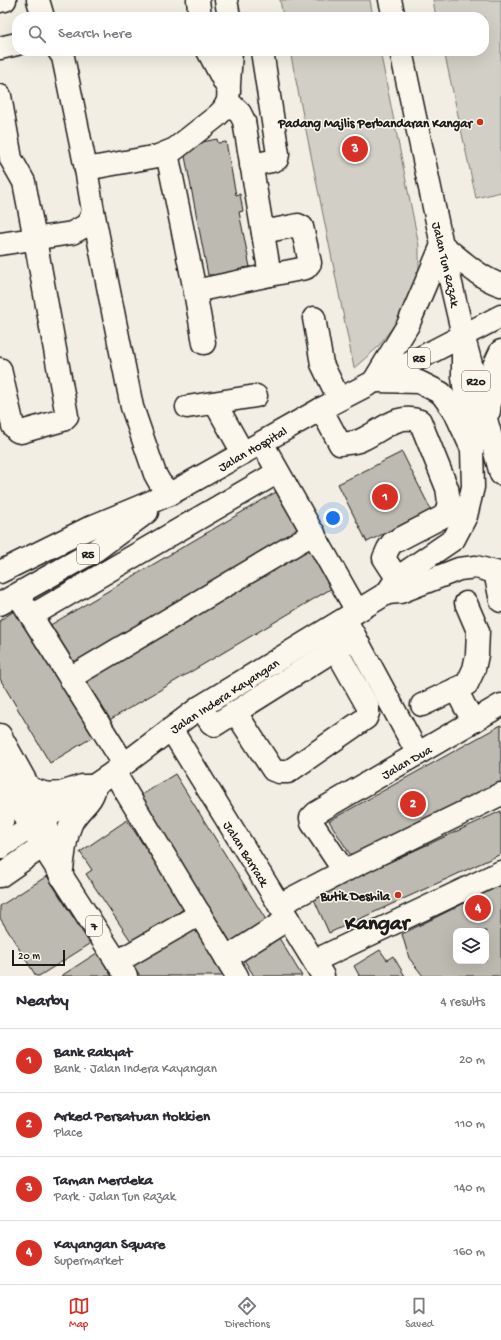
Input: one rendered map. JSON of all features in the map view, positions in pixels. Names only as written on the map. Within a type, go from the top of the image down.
[{"type":"main road","points":[[0,1],[5,0]]},
{"type":"main road","points":[[38,0],[42,12]]},
{"type":"main road","points":[[198,0],[199,12]]},
{"type":"main road","points":[[226,0],[228,12]]},
{"type":"main road","points":[[390,0],[393,12]]},
{"type":"main road","points":[[0,48],[12,45]]},
{"type":"main road","points":[[62,56],[86,168],[93,211],[132,407],[155,474],[160,483],[170,494]]},
{"type":"main road","points":[[210,56],[229,96],[244,121],[270,275]]},
{"type":"main road","points":[[86,168],[158,156],[175,149],[224,110],[229,96],[231,56]]},
{"type":"main road","points":[[251,165],[277,159],[278,154],[263,56]]},
{"type":"main road","name":"Jalan Tun Razak","points":[[402,56],[442,245],[463,335],[501,474]]},
{"type":"main road","points":[[0,96],[11,159],[24,182],[67,416],[63,420],[21,432],[17,431],[13,426],[0,369]]},
{"type":"main road","points":[[167,153],[204,343]]},
{"type":"main road","points":[[0,244],[72,233],[85,226],[90,220],[93,211]]},
{"type":"main road","points":[[195,291],[306,268],[310,263],[302,227],[298,225],[263,232]]},
{"type":"main road","points":[[72,233],[88,238],[100,247]]},
{"type":"main road","points":[[472,449],[455,412],[441,393],[419,382],[374,381],[408,325],[442,245],[469,266],[495,283],[501,285]]},
{"type":"main road","name":"Jalan Hospital","points":[[0,572],[90,527],[170,494],[330,404],[501,316]]},
{"type":"main road","points":[[314,318],[330,404],[340,444],[361,440],[400,418],[412,418],[420,421],[447,488],[449,497],[448,508],[444,516],[392,543],[388,549],[384,558],[392,586],[400,592],[459,569],[476,567],[498,574],[501,601]]},
{"type":"main road","name":"Jalan Indera Kayangan","points":[[0,848],[95,786],[200,707],[351,614],[392,586],[454,539],[466,516],[474,487],[472,449],[463,377],[463,335]]},
{"type":"main road","points":[[488,428],[493,368],[501,350]]},
{"type":"main road","points":[[187,407],[256,396]]},
{"type":"main road","points":[[215,403],[243,453]]},
{"type":"main road","points":[[262,443],[314,533],[351,614],[355,637],[418,754]]},
{"type":"main road","points":[[31,616],[278,472]]},
{"type":"main road","name":"R5","points":[[9,599],[96,550],[170,494]]},
{"type":"main road","points":[[70,678],[314,533]]},
{"type":"main road","points":[[9,599],[31,616],[70,678],[200,914],[237,976]]},
{"type":"main road","points":[[422,704],[467,684],[474,669],[477,655],[478,631],[466,603]]},
{"type":"main road","points":[[200,707],[211,724],[215,725],[355,637]]},
{"type":"main road","points":[[236,713],[273,770],[288,772],[366,718],[368,713],[368,707],[336,650]]},
{"type":"main road","points":[[456,689],[474,721]]},
{"type":"main road","name":"Jalan Dua","points":[[344,871],[312,824],[311,818],[316,813],[501,705]]},
{"type":"main road","name":"Jalan Barrack","points":[[171,729],[318,968]]},
{"type":"main road","points":[[0,735],[29,788],[39,823]]},
{"type":"main road","points":[[0,828],[3,820],[6,798],[2,772]]},
{"type":"main road","name":"7","points":[[2,772],[39,823],[43,846],[122,969]]},
{"type":"main road","points":[[29,788],[48,794],[62,793],[82,786],[95,786],[94,794],[71,823],[68,831],[61,876]]},
{"type":"main road","points":[[226,958],[283,912],[344,871],[501,794]]},
{"type":"main road","points":[[0,876],[43,846]]},
{"type":"main road","points":[[318,968],[501,872]]},
{"type":"main road","points":[[122,969],[200,914]]},
{"type":"shaded area","points":[[280,0],[370,0],[372,12],[282,12]]},
{"type":"shaded area","name":"Padang Majlis Perbandaran Kangar","points":[[433,0],[501,0],[501,192],[476,198],[445,56],[489,56],[489,12],[435,12]]},
{"type":"shaded area","points":[[291,56],[381,56],[419,246],[419,271],[410,297],[398,320],[377,348],[354,368]]},
{"type":"building","points":[[217,139],[218,143],[226,142],[236,195],[240,194],[243,211],[239,212],[250,267],[243,268],[244,272],[213,278],[213,275],[208,275],[184,151],[188,145]]},
{"type":"building","points":[[402,452],[431,510],[367,542],[338,484]]},
{"type":"building","points":[[276,492],[300,533],[71,668],[47,627]]},
{"type":"building","points":[[310,546],[334,587],[106,722],[82,680]]},
{"type":"building","points":[[16,610],[93,737],[50,763],[0,679],[0,620]]},
{"type":"building","points":[[501,725],[501,787],[353,859],[329,821]]},
{"type":"building","points":[[175,774],[268,923],[233,946],[140,796]]},
{"type":"building","points":[[501,811],[501,854],[329,933],[313,897]]},
{"type":"building","points":[[127,820],[185,908],[133,944],[86,874],[92,870],[80,852]]},
{"type":"building","points":[[47,876],[90,944],[39,976],[36,976],[0,918],[0,906]]},
{"type":"building","points":[[501,885],[501,976],[423,976],[409,958],[402,934]]},
{"type":"building","points":[[195,924],[228,976],[140,976],[132,963]]},
{"type":"building","points":[[279,938],[302,976],[254,976],[244,960]]},
{"type":"building","points":[[380,950],[387,960],[393,956],[405,976],[358,976],[359,975],[354,966]]},
{"type":"building","points":[[100,951],[116,976],[61,976]]},
{"type":"place","name":"Padang Majlis Perbandaran Kangar","points":[[480,122]]},
{"type":"place","name":"Taman Merdeka","points":[[355,149]]},
{"type":"place","name":"Bank Rakyat","points":[[385,497]]},
{"type":"place","name":"Arked Persatuan Hokkien","points":[[413,804]]},
{"type":"place","name":"Butik Deshila","points":[[398,895]]},
{"type":"place","name":"Kayangan Square","points":[[478,908]]},
{"type":"district","name":"Kangar","points":[[377,922]]}]
